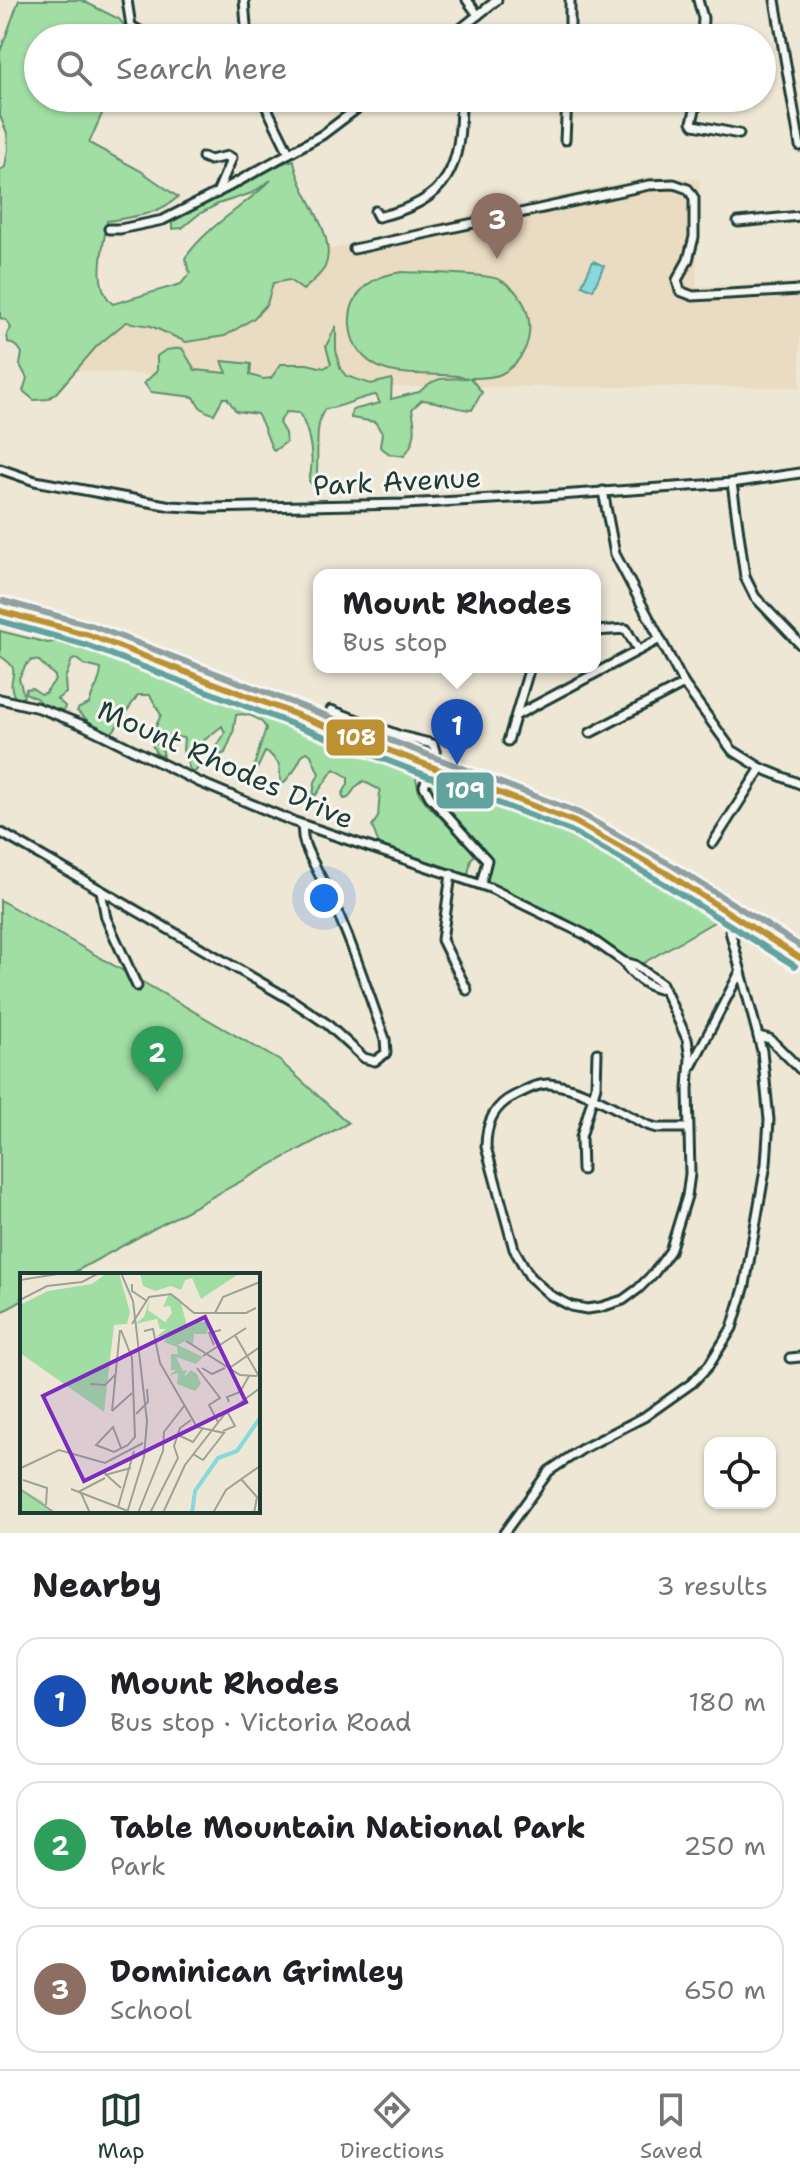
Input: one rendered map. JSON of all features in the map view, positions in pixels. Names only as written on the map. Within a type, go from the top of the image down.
[{"type":"main road","points":[[0,611],[89,635],[575,822],[655,866],[800,958]]},
{"type":"street","points":[[127,0],[131,24]]},
{"type":"street","points":[[244,0],[245,24]]},
{"type":"street","points":[[467,0],[478,15]]},
{"type":"street","points":[[470,24],[497,0]]},
{"type":"street","points":[[570,0],[570,24]]},
{"type":"street","points":[[698,0],[702,24]]},
{"type":"street","points":[[775,0],[800,146]]},
{"type":"street","points":[[269,112],[289,153]]},
{"type":"street","points":[[109,229],[159,221],[322,135],[352,112]]},
{"type":"street","points":[[375,211],[378,217],[412,206],[430,198],[439,188],[456,156],[461,138],[461,112]]},
{"type":"street","points":[[565,140],[566,112]]},
{"type":"street","points":[[694,112],[694,125],[739,134]]},
{"type":"street","points":[[203,157],[212,160],[232,158],[217,193]]},
{"type":"street","points":[[354,249],[649,185],[674,184],[688,189],[695,204],[693,247],[677,280],[680,291],[693,296],[800,290]]},
{"type":"street","points":[[738,222],[800,216]]},
{"type":"street","name":"Park Avenue","points":[[0,469],[35,481],[184,508],[405,504],[732,483],[800,473]]},
{"type":"street","points":[[732,483],[745,577],[755,597],[800,644]]},
{"type":"street","points":[[603,491],[613,550],[684,684],[732,750],[761,768],[800,784]]},
{"type":"street","points":[[601,631],[626,629],[638,650]]},
{"type":"street","points":[[601,670],[660,639]]},
{"type":"street","points":[[508,741],[528,673]]},
{"type":"street","points":[[517,715],[595,673]]},
{"type":"street","points":[[590,733],[684,684]]},
{"type":"street","name":"Mount Rhodes Drive","points":[[0,699],[39,708],[83,725],[199,782],[303,825],[481,884],[578,930],[624,962],[630,972],[657,990],[664,990],[687,1039],[691,1067]]},
{"type":"street","points":[[331,710],[401,736],[425,740],[441,750],[425,783],[427,792],[487,860],[481,884]]},
{"type":"street","points":[[713,843],[761,768]]},
{"type":"street","points":[[0,832],[293,1001],[327,1024],[368,1061],[382,1057],[387,1046],[357,956],[303,840],[303,825]]},
{"type":"street","points":[[451,874],[442,940],[467,990]]},
{"type":"street","points":[[101,891],[106,918],[137,986]]},
{"type":"street","points":[[504,1533],[549,1471],[582,1449],[644,1417],[692,1383],[728,1336],[745,1285],[768,1146],[767,1082],[730,931],[735,915]]},
{"type":"street","points":[[689,1128],[647,1125],[593,1098],[548,1084],[536,1086],[504,1101],[494,1112],[486,1130],[486,1147],[514,1249],[530,1277],[550,1295],[571,1306],[587,1309],[601,1307],[623,1300],[654,1273],[670,1251],[687,1196],[690,1174],[689,1128],[688,1089],[691,1067],[740,972]]},
{"type":"street","points":[[758,1036],[770,1039],[800,1069]]},
{"type":"street","points":[[582,1170],[581,1137],[593,1098],[597,1053]]},
{"type":"street","points":[[790,1358],[800,1357]]},
{"type":"shaded area","points":[[651,176],[700,179],[696,287],[800,282],[800,387],[351,387],[48,369],[118,307],[382,235]]},
{"type":"green space","points":[[19,0],[81,0],[123,24],[24,24],[24,112],[103,112],[89,143],[141,171],[178,197],[153,211],[107,221],[101,276],[102,287],[113,304],[181,284],[190,273],[185,258],[194,246],[271,180],[252,193],[199,214],[182,228],[172,229],[172,222],[230,185],[294,160],[302,186],[327,241],[325,267],[303,290],[289,280],[273,283],[267,304],[254,318],[225,336],[186,342],[151,326],[126,322],[97,346],[57,392],[48,399],[34,400],[23,391],[27,378],[20,365],[22,353],[8,342],[7,334],[11,328],[6,320],[0,318],[0,170],[5,167],[8,149],[7,133],[0,116],[0,52]]},
{"type":"green space","points":[[402,272],[469,275],[500,280],[522,300],[529,327],[523,354],[514,365],[498,375],[470,378],[482,392],[472,410],[422,400],[412,409],[414,434],[404,456],[390,454],[380,447],[382,433],[375,422],[351,418],[352,410],[380,403],[376,395],[325,409],[319,425],[315,488],[309,481],[312,464],[309,436],[299,413],[286,412],[279,423],[286,442],[274,451],[257,414],[236,411],[227,398],[223,398],[214,414],[201,408],[194,397],[151,392],[144,383],[157,371],[157,356],[166,350],[182,348],[195,370],[227,373],[222,361],[251,364],[250,375],[263,379],[271,378],[281,364],[307,364],[324,368],[331,364],[326,346],[336,326],[336,350],[340,368],[346,376],[371,384],[392,379],[391,399],[419,392],[440,379],[468,378],[392,372],[366,359],[356,346],[350,319],[357,296],[373,281]]},
{"type":"green space","points":[[0,631],[48,643],[72,638],[415,773],[419,793],[428,805],[476,854],[471,859],[468,875],[380,847],[372,826],[378,817],[380,790],[363,781],[344,799],[342,795],[348,777],[334,769],[313,795],[319,774],[307,752],[281,786],[279,764],[269,753],[265,752],[257,769],[253,769],[266,728],[253,717],[236,715],[233,734],[225,753],[221,755],[217,746],[225,733],[222,726],[197,746],[199,766],[191,773],[183,750],[184,738],[162,735],[157,744],[163,756],[154,750],[152,735],[161,715],[150,695],[138,695],[112,733],[94,726],[77,711],[89,704],[101,669],[72,660],[65,679],[66,693],[57,699],[65,706],[64,710],[46,709],[36,698],[25,693],[26,689],[45,693],[55,676],[39,661],[32,660],[19,678],[24,696],[15,698],[11,684],[12,666],[0,656]]},
{"type":"green space","points":[[431,779],[438,779],[546,821],[658,879],[719,919],[633,969],[619,954],[584,928],[486,882],[490,862],[482,846],[433,798],[427,788]]},
{"type":"green space","points":[[0,900],[280,1061],[348,1123],[73,1273],[20,1273],[20,1302],[0,1313]]},
{"type":"water","points":[[593,261],[604,266],[593,290],[582,285]]},
{"type":"transit line","points":[[3,601],[93,626],[579,813],[673,866],[800,946]]},
{"type":"transit line","name":"108","points":[[0,611],[89,635],[575,822],[668,874],[800,958]]},
{"type":"transit line","name":"109","points":[[0,621],[86,645],[571,831],[663,883],[795,966]]},
{"type":"place","name":"Dominican Grimley","points":[[497,259]]},
{"type":"place","name":"Mount Rhodes","points":[[457,765]]},
{"type":"place","name":"Table Mountain National Park","points":[[157,1092]]}]
